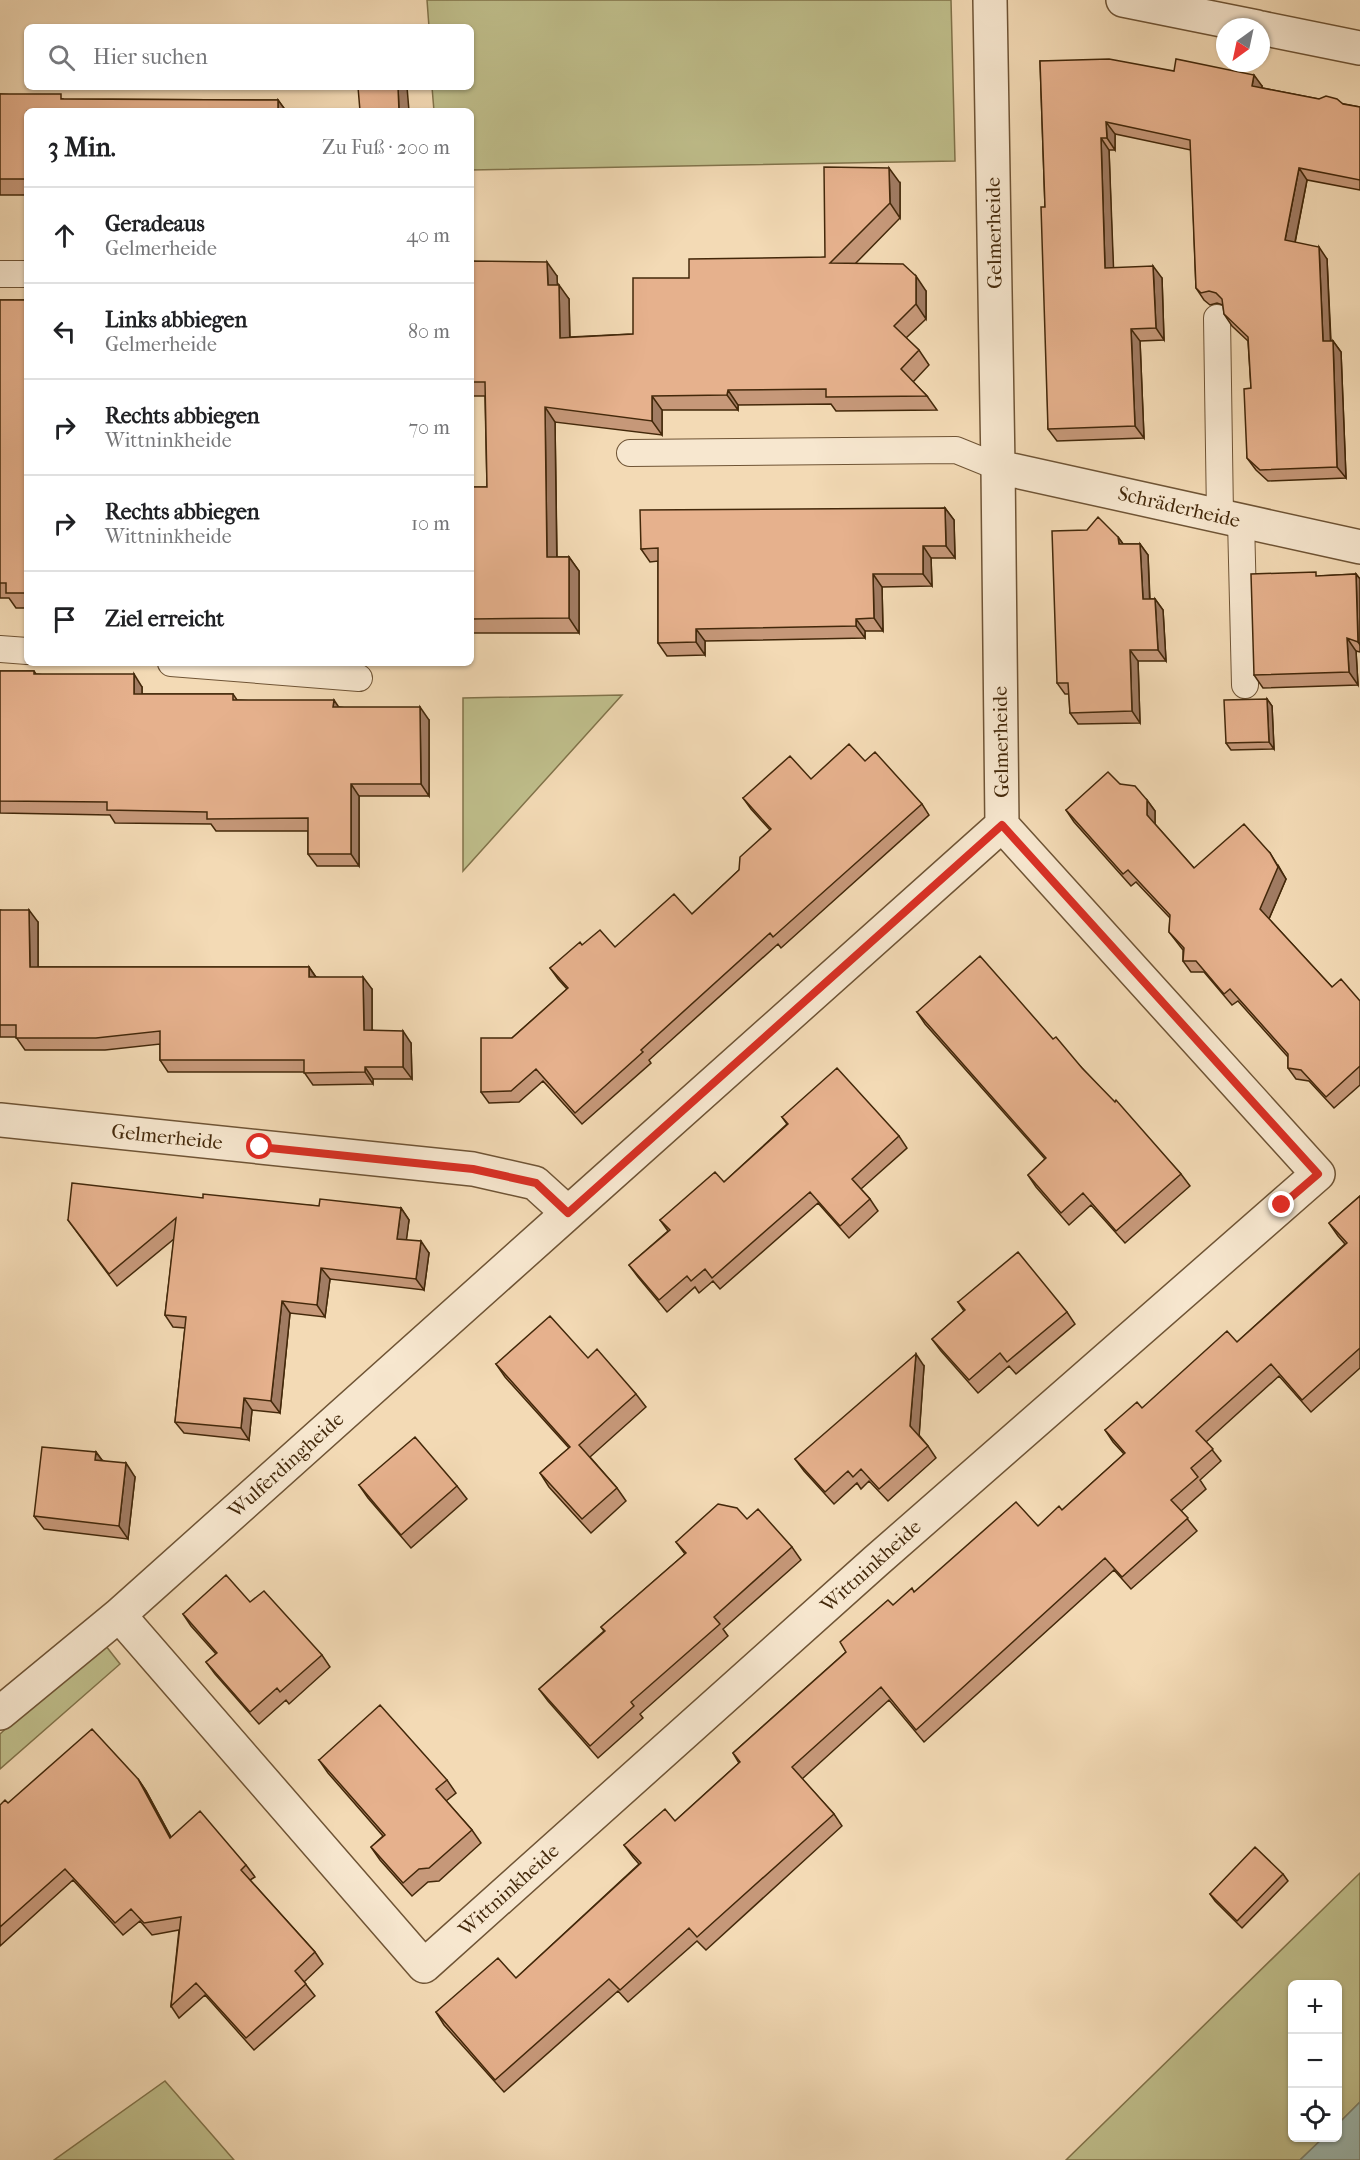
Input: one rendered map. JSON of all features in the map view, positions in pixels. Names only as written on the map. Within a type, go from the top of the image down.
[{"type":"street","name":"Gelmerheide","points":[[0,1120],[473,1169],[536,1183],[568,1213],[1002,825],[990,0]]},
{"type":"street","points":[[1123,0],[1216,18]]},
{"type":"street","points":[[1270,29],[1360,48]]},
{"type":"street","name":"Schräderheide","points":[[998,467],[1360,547]]},
{"type":"street","name":"Wittninkheide","points":[[118,1615],[424,1966],[867,1569],[1318,1174],[1002,825]]},
{"type":"street","name":"Wulferdingheide","points":[[0,1713],[118,1615],[568,1213]]},
{"type":"lane","points":[[0,274],[24,274]]},
{"type":"lane","points":[[1217,318],[1230,518],[1245,685]]},
{"type":"lane","points":[[630,453],[956,450],[998,467]]},
{"type":"lane","points":[[0,649],[24,651]]},
{"type":"lane","points":[[209,666],[359,678]]},
{"type":"shaded area","points":[[427,0],[951,0],[955,161],[474,170],[474,108],[434,108],[432,90],[474,90],[474,24],[429,24]]},
{"type":"shaded area","points":[[622,695],[463,871],[463,698]]},
{"type":"shaded area","points":[[102,1641],[120,1664],[0,1769],[0,1734]]},
{"type":"shaded area","points":[[1360,1873],[1360,2102],[1342,2120],[1342,1980],[1288,1980],[1288,2142],[1319,2142],[1300,2160],[1066,2160]]},
{"type":"shaded area","points":[[165,2081],[234,2160],[54,2160]]},
{"type":"water","points":[[1360,2102],[1360,2160],[1300,2160],[1319,2142],[1342,2142],[1342,2120]]},
{"type":"building","points":[[1109,59],[1174,71],[1176,59],[1216,67],[1216,72],[1239,72],[1254,75],[1252,86],[1319,99],[1326,96],[1337,99],[1343,104],[1360,107],[1360,180],[1299,168],[1285,240],[1319,247],[1323,341],[1333,341],[1337,467],[1260,470],[1247,458],[1244,389],[1251,388],[1248,337],[1224,314],[1222,299],[1216,293],[1209,291],[1201,293],[1196,288],[1190,140],[1106,122],[1107,138],[1101,138],[1105,268],[1153,266],[1156,328],[1131,329],[1135,426],[1048,429],[1041,207],[1045,207],[1040,61]]},
{"type":"building","points":[[358,90],[398,90],[399,108],[360,108]]},
{"type":"building","points":[[0,94],[61,94],[61,99],[278,100],[278,108],[24,108],[24,179],[0,179]]},
{"type":"building","points":[[824,167],[889,168],[890,203],[830,263],[903,264],[916,276],[916,304],[894,326],[919,350],[901,369],[927,396],[826,397],[826,389],[728,390],[727,395],[652,396],[652,421],[545,407],[547,557],[569,557],[569,618],[474,619],[474,487],[487,487],[485,382],[474,382],[474,261],[547,262],[548,285],[559,285],[560,338],[633,334],[633,278],[689,278],[689,259],[825,257]]},
{"type":"building","points":[[0,300],[24,300],[24,593],[6,593],[6,583],[0,583]]},
{"type":"building","points":[[945,508],[946,546],[923,546],[923,574],[873,574],[874,618],[856,619],[856,626],[696,629],[696,642],[658,643],[658,548],[641,549],[640,510]]},
{"type":"building","points":[[1098,517],[1118,537],[1119,544],[1140,544],[1143,599],[1155,599],[1158,650],[1130,650],[1132,711],[1070,713],[1068,683],[1057,683],[1052,531],[1087,530]]},
{"type":"building","points":[[1316,572],[1316,576],[1356,574],[1358,642],[1347,638],[1349,672],[1254,675],[1251,574]]},
{"type":"building","points":[[0,671],[34,671],[34,674],[134,674],[134,694],[233,694],[233,700],[334,700],[333,707],[420,707],[421,784],[351,784],[351,854],[308,854],[308,818],[207,819],[207,812],[107,810],[107,802],[0,801]]},
{"type":"building","points":[[1267,699],[1269,742],[1226,743],[1224,700]]},
{"type":"building","points":[[849,744],[865,761],[875,752],[922,804],[773,937],[770,933],[575,1113],[536,1069],[511,1091],[481,1092],[481,1038],[512,1038],[568,988],[550,968],[580,942],[582,945],[600,930],[615,947],[674,894],[692,914],[739,870],[740,857],[771,829],[743,798],[790,756],[811,779]]},
{"type":"building","points":[[1108,772],[1120,784],[1135,786],[1147,800],[1147,815],[1194,868],[1244,824],[1270,853],[1278,867],[1260,909],[1332,987],[1341,979],[1360,1001],[1360,1066],[1326,1097],[1301,1070],[1288,1068],[1288,1054],[1230,989],[1224,994],[1196,961],[1183,961],[1184,948],[1169,932],[1170,915],[1128,870],[1123,874],[1066,810]]},
{"type":"building","points":[[0,910],[29,910],[30,967],[309,967],[309,977],[363,977],[364,1030],[403,1031],[403,1067],[365,1067],[365,1072],[304,1073],[304,1060],[160,1060],[160,1031],[96,1038],[16,1038],[16,1025],[0,1025]]},
{"type":"building","points":[[980,956],[1053,1039],[1056,1037],[1082,1068],[1115,1102],[1116,1100],[1181,1174],[1116,1231],[1083,1193],[1061,1213],[1028,1175],[1046,1158],[917,1012]]},
{"type":"building","points":[[837,1068],[899,1136],[852,1179],[870,1199],[840,1226],[810,1192],[712,1278],[705,1269],[691,1281],[687,1276],[659,1300],[629,1265],[670,1230],[660,1220],[715,1172],[724,1182],[788,1124],[782,1117]]},
{"type":"building","points":[[72,1183],[203,1198],[203,1194],[319,1206],[320,1199],[401,1208],[397,1239],[421,1241],[416,1279],[321,1268],[317,1305],[282,1301],[271,1401],[244,1398],[241,1428],[175,1422],[186,1317],[165,1315],[176,1218],[109,1274],[68,1220]]},
{"type":"building","points":[[1360,1196],[1360,1348],[1302,1400],[1271,1364],[1196,1431],[1213,1449],[1191,1468],[1198,1477],[1171,1500],[1188,1518],[1122,1577],[1105,1558],[916,1730],[881,1687],[792,1767],[834,1814],[697,1937],[689,1928],[620,1990],[609,1979],[495,2080],[436,2012],[498,1958],[516,1978],[641,1863],[624,1845],[665,1809],[675,1821],[740,1762],[733,1753],[846,1652],[840,1642],[888,1600],[893,1605],[912,1588],[914,1592],[1016,1502],[1038,1526],[1059,1506],[1062,1510],[1125,1453],[1105,1430],[1137,1402],[1142,1408],[1227,1331],[1237,1342],[1347,1243],[1329,1223]]},
{"type":"building","points":[[1018,1252],[1067,1312],[1007,1362],[1000,1353],[969,1380],[932,1339],[965,1310],[958,1302]]},
{"type":"building","points":[[550,1316],[588,1358],[597,1349],[636,1394],[579,1445],[617,1488],[582,1519],[540,1473],[570,1447],[496,1364]]},
{"type":"building","points":[[916,1354],[910,1426],[928,1446],[879,1489],[861,1469],[853,1477],[848,1471],[825,1492],[795,1459]]},
{"type":"building","points":[[415,1437],[457,1486],[401,1535],[359,1485]]},
{"type":"building","points":[[42,1447],[96,1452],[95,1460],[126,1463],[119,1526],[34,1516]]},
{"type":"building","points":[[718,1504],[737,1508],[747,1519],[758,1509],[792,1547],[714,1617],[720,1624],[631,1702],[634,1706],[590,1746],[539,1689],[605,1631],[601,1627],[686,1553],[676,1542]]},
{"type":"building","points":[[226,1575],[250,1602],[264,1591],[322,1655],[280,1692],[277,1688],[250,1712],[206,1662],[217,1653],[183,1614]]},
{"type":"building","points":[[380,1705],[447,1780],[436,1789],[472,1830],[429,1868],[419,1869],[403,1883],[371,1847],[385,1835],[319,1760]]},
{"type":"building","points":[[92,1729],[138,1779],[170,1838],[200,1811],[246,1865],[241,1870],[315,1952],[295,1971],[306,1984],[246,2038],[196,1983],[171,2006],[181,1917],[144,1923],[131,1909],[115,1923],[65,1869],[0,1927],[0,1805],[5,1800],[8,1803]]},
{"type":"building","points":[[1255,1847],[1283,1874],[1237,1921],[1210,1894]]},
{"type":"route","points":[[260,1147],[473,1169],[536,1183],[568,1213],[1002,825],[1318,1174],[1282,1205]]}]
